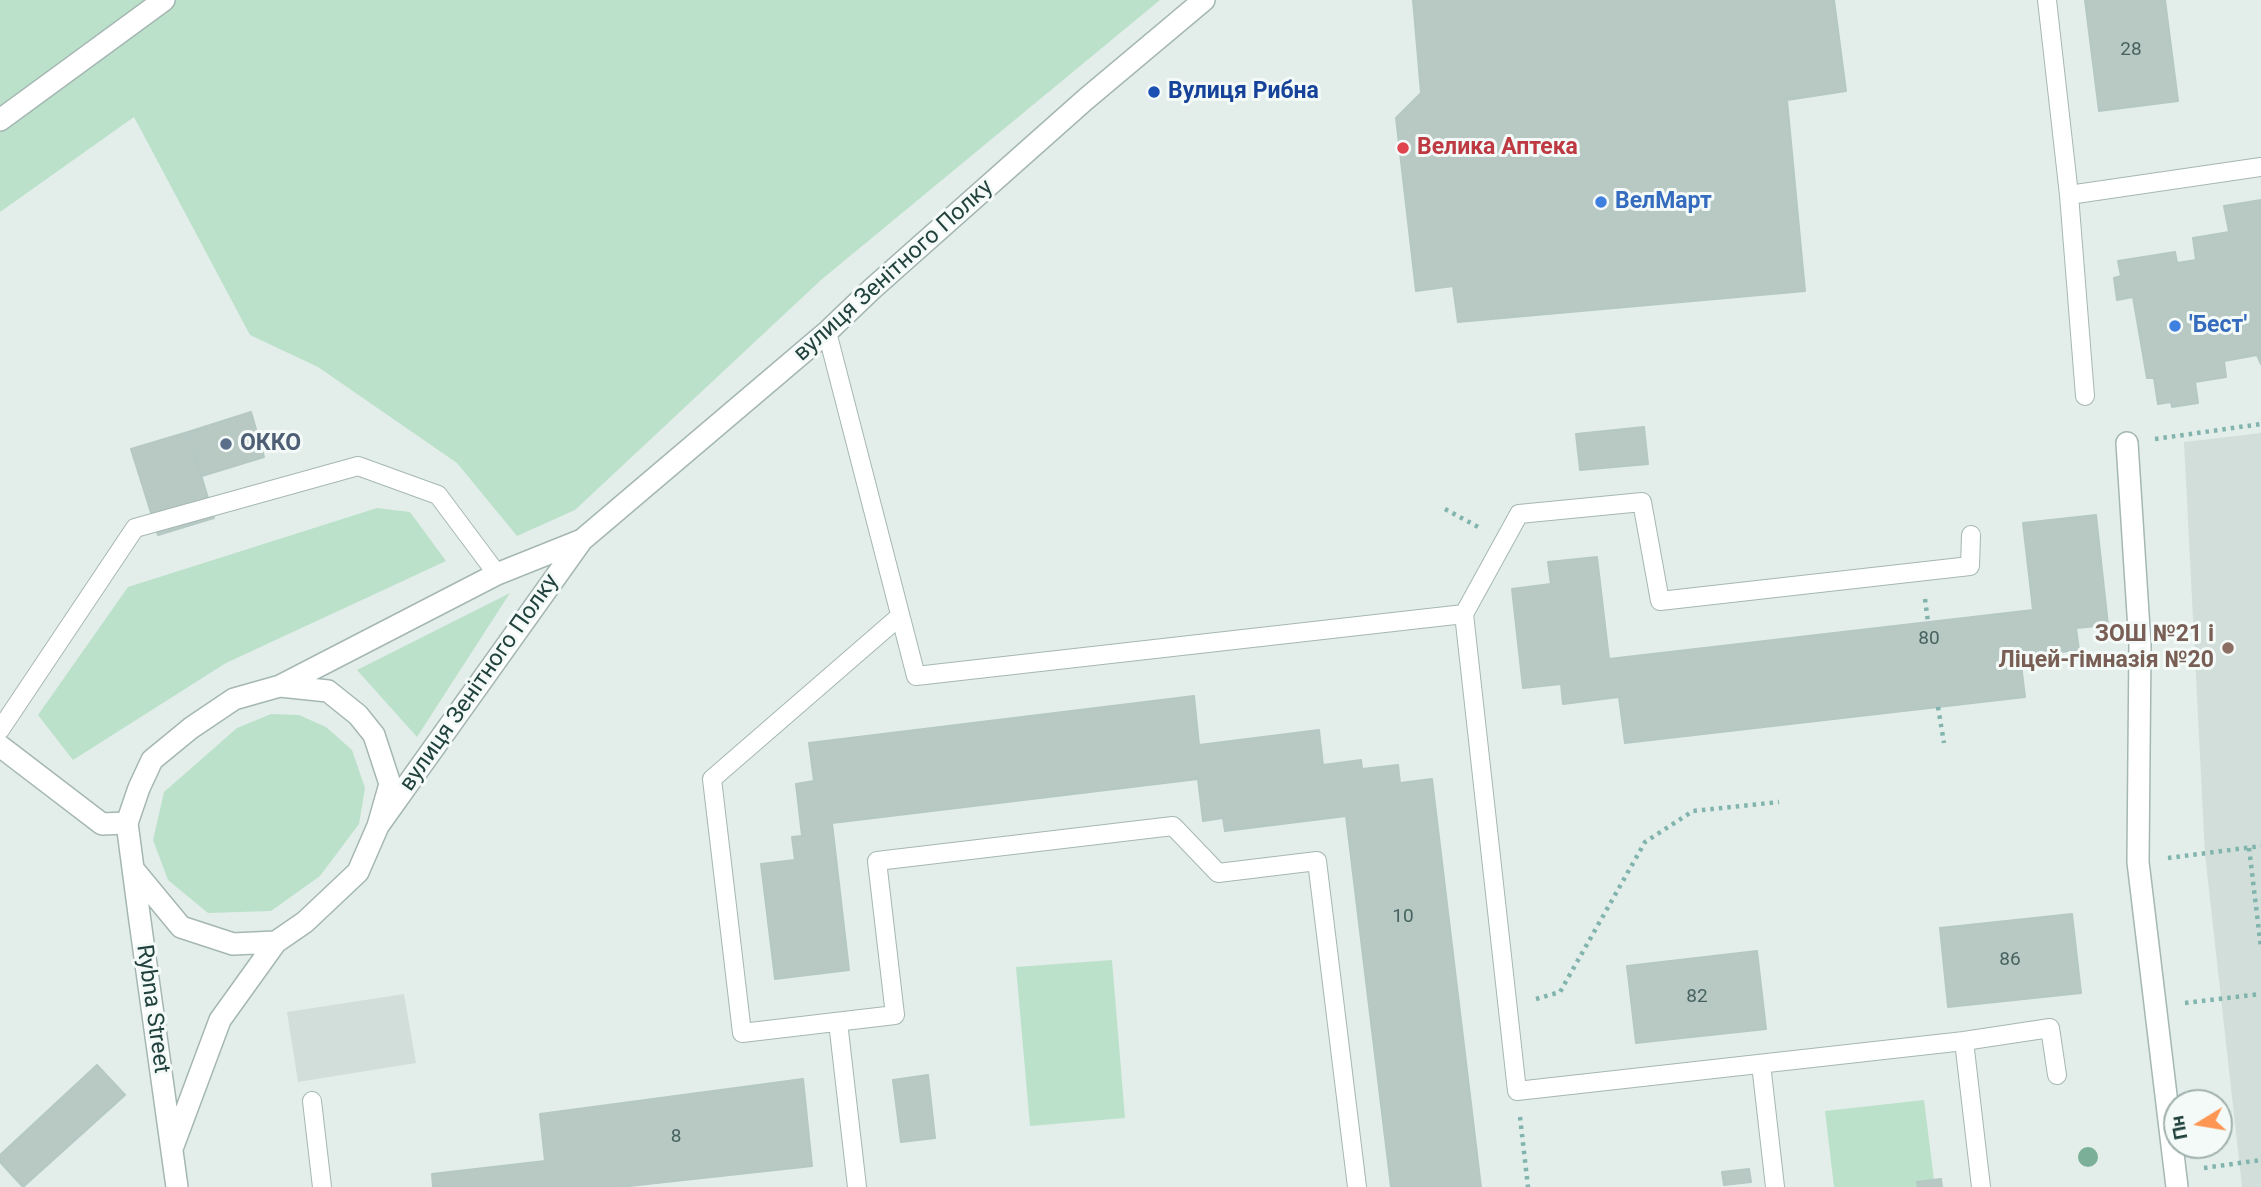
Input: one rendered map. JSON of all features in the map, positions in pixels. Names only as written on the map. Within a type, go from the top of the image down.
[{"type":"street","points":[[0,120],[164,0]]},
{"type":"street","name":"вулиця Зенітного Полку","points":[[378,826],[582,540],[827,332],[1086,99],[1204,0]]},
{"type":"street","points":[[2127,443],[2140,645],[2138,862],[2176,1180]]},
{"type":"street","name":"вулиця Зенітного Полку","points":[[280,686],[497,574],[582,540]]},
{"type":"street","points":[[0,746],[102,824],[127,823],[152,760],[191,728],[234,699],[280,686],[328,691],[358,715],[374,735],[390,784],[378,826],[358,872],[305,922],[276,942],[233,944],[181,927],[133,869]]},
{"type":"street","name":"Rybna Street","points":[[127,823],[177,1187]]},
{"type":"street","name":"Rybna Street","points":[[172,1148],[220,1020],[276,942]]},
{"type":"lane","points":[[2047,0],[2069,195],[2085,396]]},
{"type":"lane","points":[[2069,195],[2261,167]]},
{"type":"lane","points":[[827,332],[916,676],[1464,614]]},
{"type":"lane","points":[[0,730],[135,528],[358,466],[438,495],[497,574]]},
{"type":"lane","points":[[1971,535],[1970,566],[1660,601],[1642,502],[1519,514],[1464,614],[1517,1091],[1964,1041],[2050,1028],[2057,1075]]},
{"type":"lane","points":[[900,616],[712,779],[742,1033],[895,1016],[877,861],[1173,826],[1218,873],[1317,861],[1357,1187]]},
{"type":"lane","points":[[838,1022],[857,1187]]},
{"type":"lane","points":[[1964,1041],[1980,1187]]},
{"type":"lane","points":[[1761,1064],[1775,1187]]},
{"type":"lane","points":[[312,1101],[322,1187]]},
{"type":"path","points":[[2127,443],[2261,424]]},
{"type":"path","points":[[1445,509],[1502,541]]},
{"type":"path","points":[[1938,707],[1944,743]]},
{"type":"path","points":[[1508,1006],[1560,992],[1644,842],[1693,811],[1779,803]]},
{"type":"path","points":[[2138,862],[2261,846]]},
{"type":"path","points":[[2249,848],[2261,948]]},
{"type":"path","points":[[2157,1007],[2261,994]]},
{"type":"path","points":[[1517,1091],[1528,1187]]},
{"type":"path","points":[[2176,1180],[2261,1160]]},
{"type":"shaded area","name":"ЗОШ №21 і Ліцей-гімназія №20","points":[[2261,433],[2261,1187],[2242,1187],[2205,854],[2184,442]]},
{"type":"shaded area","points":[[404,994],[416,1063],[298,1082],[287,1012]]},
{"type":"green space","points":[[0,0],[1160,0],[821,280],[575,510],[517,536],[457,463],[318,367],[250,335],[134,117],[0,212]]},
{"type":"green space","points":[[377,508],[410,512],[446,561],[226,663],[73,760],[38,715],[128,587]]},
{"type":"green space","points":[[510,593],[417,737],[357,670]]},
{"type":"green space","points":[[271,714],[299,715],[326,727],[352,750],[365,788],[359,824],[320,876],[271,911],[208,913],[168,880],[153,840],[164,792],[237,728]]},
{"type":"green space","points":[[1112,960],[1125,1118],[1030,1126],[1016,967]]},
{"type":"green space","points":[[1924,1100],[1934,1180],[1918,1187],[1834,1187],[1825,1111]]},
{"type":"building","name":"ВелМарт","points":[[1413,0],[1834,0],[1846,91],[1787,100],[1805,291],[1458,322],[1453,286],[1416,291],[1396,118],[1421,93]]},
{"type":"building","points":[[2085,0],[2165,0],[2178,101],[2099,111]]},
{"type":"building","points":[[2261,200],[2261,364],[2257,355],[2224,361],[2226,377],[2195,382],[2198,403],[2172,407],[2171,402],[2158,404],[2154,378],[2147,378],[2133,297],[2117,300],[2114,278],[2121,276],[2118,261],[2175,252],[2177,263],[2196,260],[2193,238],[2229,232],[2224,206]]},
{"type":"building","name":"ОККО","points":[[251,412],[264,457],[202,476],[188,432]]},
{"type":"building","points":[[1644,427],[1648,464],[1580,470],[1576,434]]},
{"type":"building","points":[[188,432],[214,518],[158,535],[131,449]]},
{"type":"building","points":[[2096,515],[2108,625],[2076,628],[2079,650],[2020,656],[2025,697],[1625,743],[1619,697],[1563,704],[1561,684],[1523,688],[1512,589],[1551,584],[1548,562],[1597,557],[1609,659],[2033,610],[2023,523]]},
{"type":"building","points":[[1194,696],[1199,745],[1319,730],[1323,765],[1361,760],[1362,769],[1398,765],[1400,783],[1432,779],[1481,1187],[1391,1187],[1346,816],[1225,831],[1223,818],[1203,821],[1198,779],[832,823],[849,970],[775,979],[761,864],[795,860],[792,837],[802,836],[796,784],[814,781],[809,743]]},
{"type":"building","points":[[2072,914],[2081,993],[1948,1007],[1940,928]]},
{"type":"building","points":[[1757,951],[1766,1029],[1636,1043],[1627,966]]},
{"type":"building","points":[[97,1065],[125,1095],[23,1187],[0,1162],[0,1155]]},
{"type":"building","points":[[928,1075],[935,1138],[901,1142],[893,1080]]},
{"type":"building","points":[[803,1079],[812,1166],[620,1187],[433,1187],[432,1174],[545,1161],[540,1114]]},
{"type":"building","points":[[1749,1169],[1751,1182],[1724,1185],[1722,1172]]},
{"type":"building","points":[[1941,1179],[1942,1187],[1918,1187],[1917,1182]]},
{"type":"place","name":"Вулиця Рибна","points":[[1154,92]]},
{"type":"place","name":"Велика Аптека","points":[[1403,148]]},
{"type":"place","name":"ВелМарт","points":[[1601,202]]},
{"type":"place","name":"'Бест'","points":[[2175,326]]},
{"type":"place","name":"ОККО","points":[[226,444]]},
{"type":"place","name":"ЗОШ №21 і Ліцей-гімназія №20","points":[[2228,648]]}]
